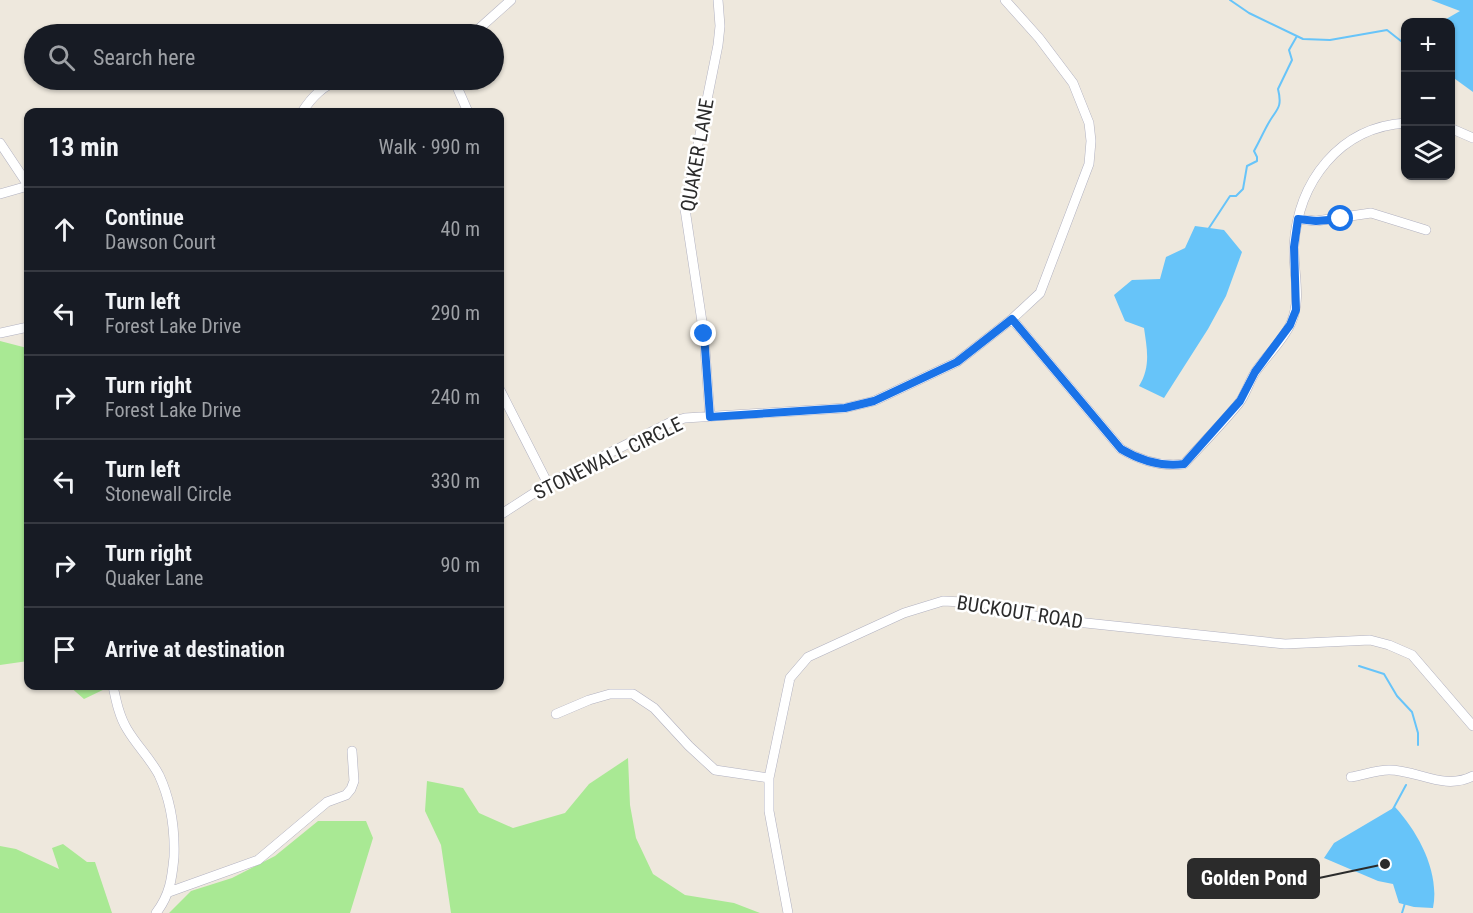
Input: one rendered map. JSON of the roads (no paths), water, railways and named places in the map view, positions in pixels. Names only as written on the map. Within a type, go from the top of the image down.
[{"type":"street","points":[[483,24],[511,0]]},
{"type":"street","name":"QUAKER LANE","points":[[710,417],[704,334],[685,209],[718,45],[720,26],[718,0]]},
{"type":"street","name":"STONEWALL CIRCLE","points":[[504,512],[548,484],[670,422],[685,418],[845,408],[874,401],[957,362],[1012,319],[1040,292],[1089,165],[1089,123],[1073,83],[1039,38],[1005,0]]},
{"type":"street","points":[[304,108],[310,99],[322,90]]},
{"type":"street","points":[[458,90],[466,108]]},
{"type":"street","points":[[1012,319],[1121,449],[1155,464],[1168,466],[1184,464],[1240,401],[1255,372],[1290,325],[1296,310],[1294,247],[1298,219],[1310,184],[1321,167],[1336,151],[1354,138],[1372,130],[1401,123]]},
{"type":"street","points":[[1455,130],[1473,138]]},
{"type":"street","points":[[0,143],[24,179]]},
{"type":"street","points":[[0,194],[24,186]]},
{"type":"street","points":[[1298,219],[1324,220],[1371,213],[1426,230]]},
{"type":"street","points":[[0,333],[24,328]]},
{"type":"street","points":[[504,398],[548,484]]},
{"type":"street","name":"BUCKOUT ROAD","points":[[788,913],[769,811],[769,778],[790,678],[808,657],[904,613],[943,601],[983,603],[1048,619],[1285,644],[1370,640],[1412,655],[1473,726]]},
{"type":"street","points":[[113,690],[125,725],[151,761],[168,802],[174,840],[172,881],[169,892],[156,913]]},
{"type":"street","points":[[556,714],[610,694],[633,694],[654,708],[715,770],[769,778]]},
{"type":"street","points":[[169,892],[221,871],[258,860],[327,802],[346,795],[354,781],[352,751]]},
{"type":"street","points":[[1351,777],[1389,770],[1438,781],[1465,781],[1473,776]]},
{"type":"water","points":[[1431,0],[1473,0],[1473,92],[1455,79],[1455,18],[1448,18],[1460,11]]},
{"type":"water","points":[[1195,226],[1224,230],[1242,252],[1226,296],[1164,398],[1139,386],[1147,365],[1144,328],[1125,321],[1114,295],[1132,280],[1160,279],[1166,257],[1185,248]]},
{"type":"water","points":[[1395,807],[1412,829],[1426,854],[1433,881],[1433,908],[1399,903],[1393,884],[1378,881],[1324,858],[1334,843]]},
{"type":"waterway","points":[[1230,0],[1249,13],[1303,39],[1330,40],[1387,30],[1401,41]]},
{"type":"waterway","points":[[1209,228],[1230,196],[1236,196],[1243,189],[1247,166],[1257,161],[1254,151],[1278,108],[1280,101],[1278,89],[1292,60],[1289,50],[1297,36]]},
{"type":"waterway","points":[[1359,666],[1384,674],[1397,696],[1412,712],[1418,733],[1418,745]]},
{"type":"waterway","points":[[1392,811],[1406,785]]},
{"type":"waterway","points":[[1402,913],[1405,903]]},
{"type":"place","name":"Golden Pond","points":[[1385,864]]}]
